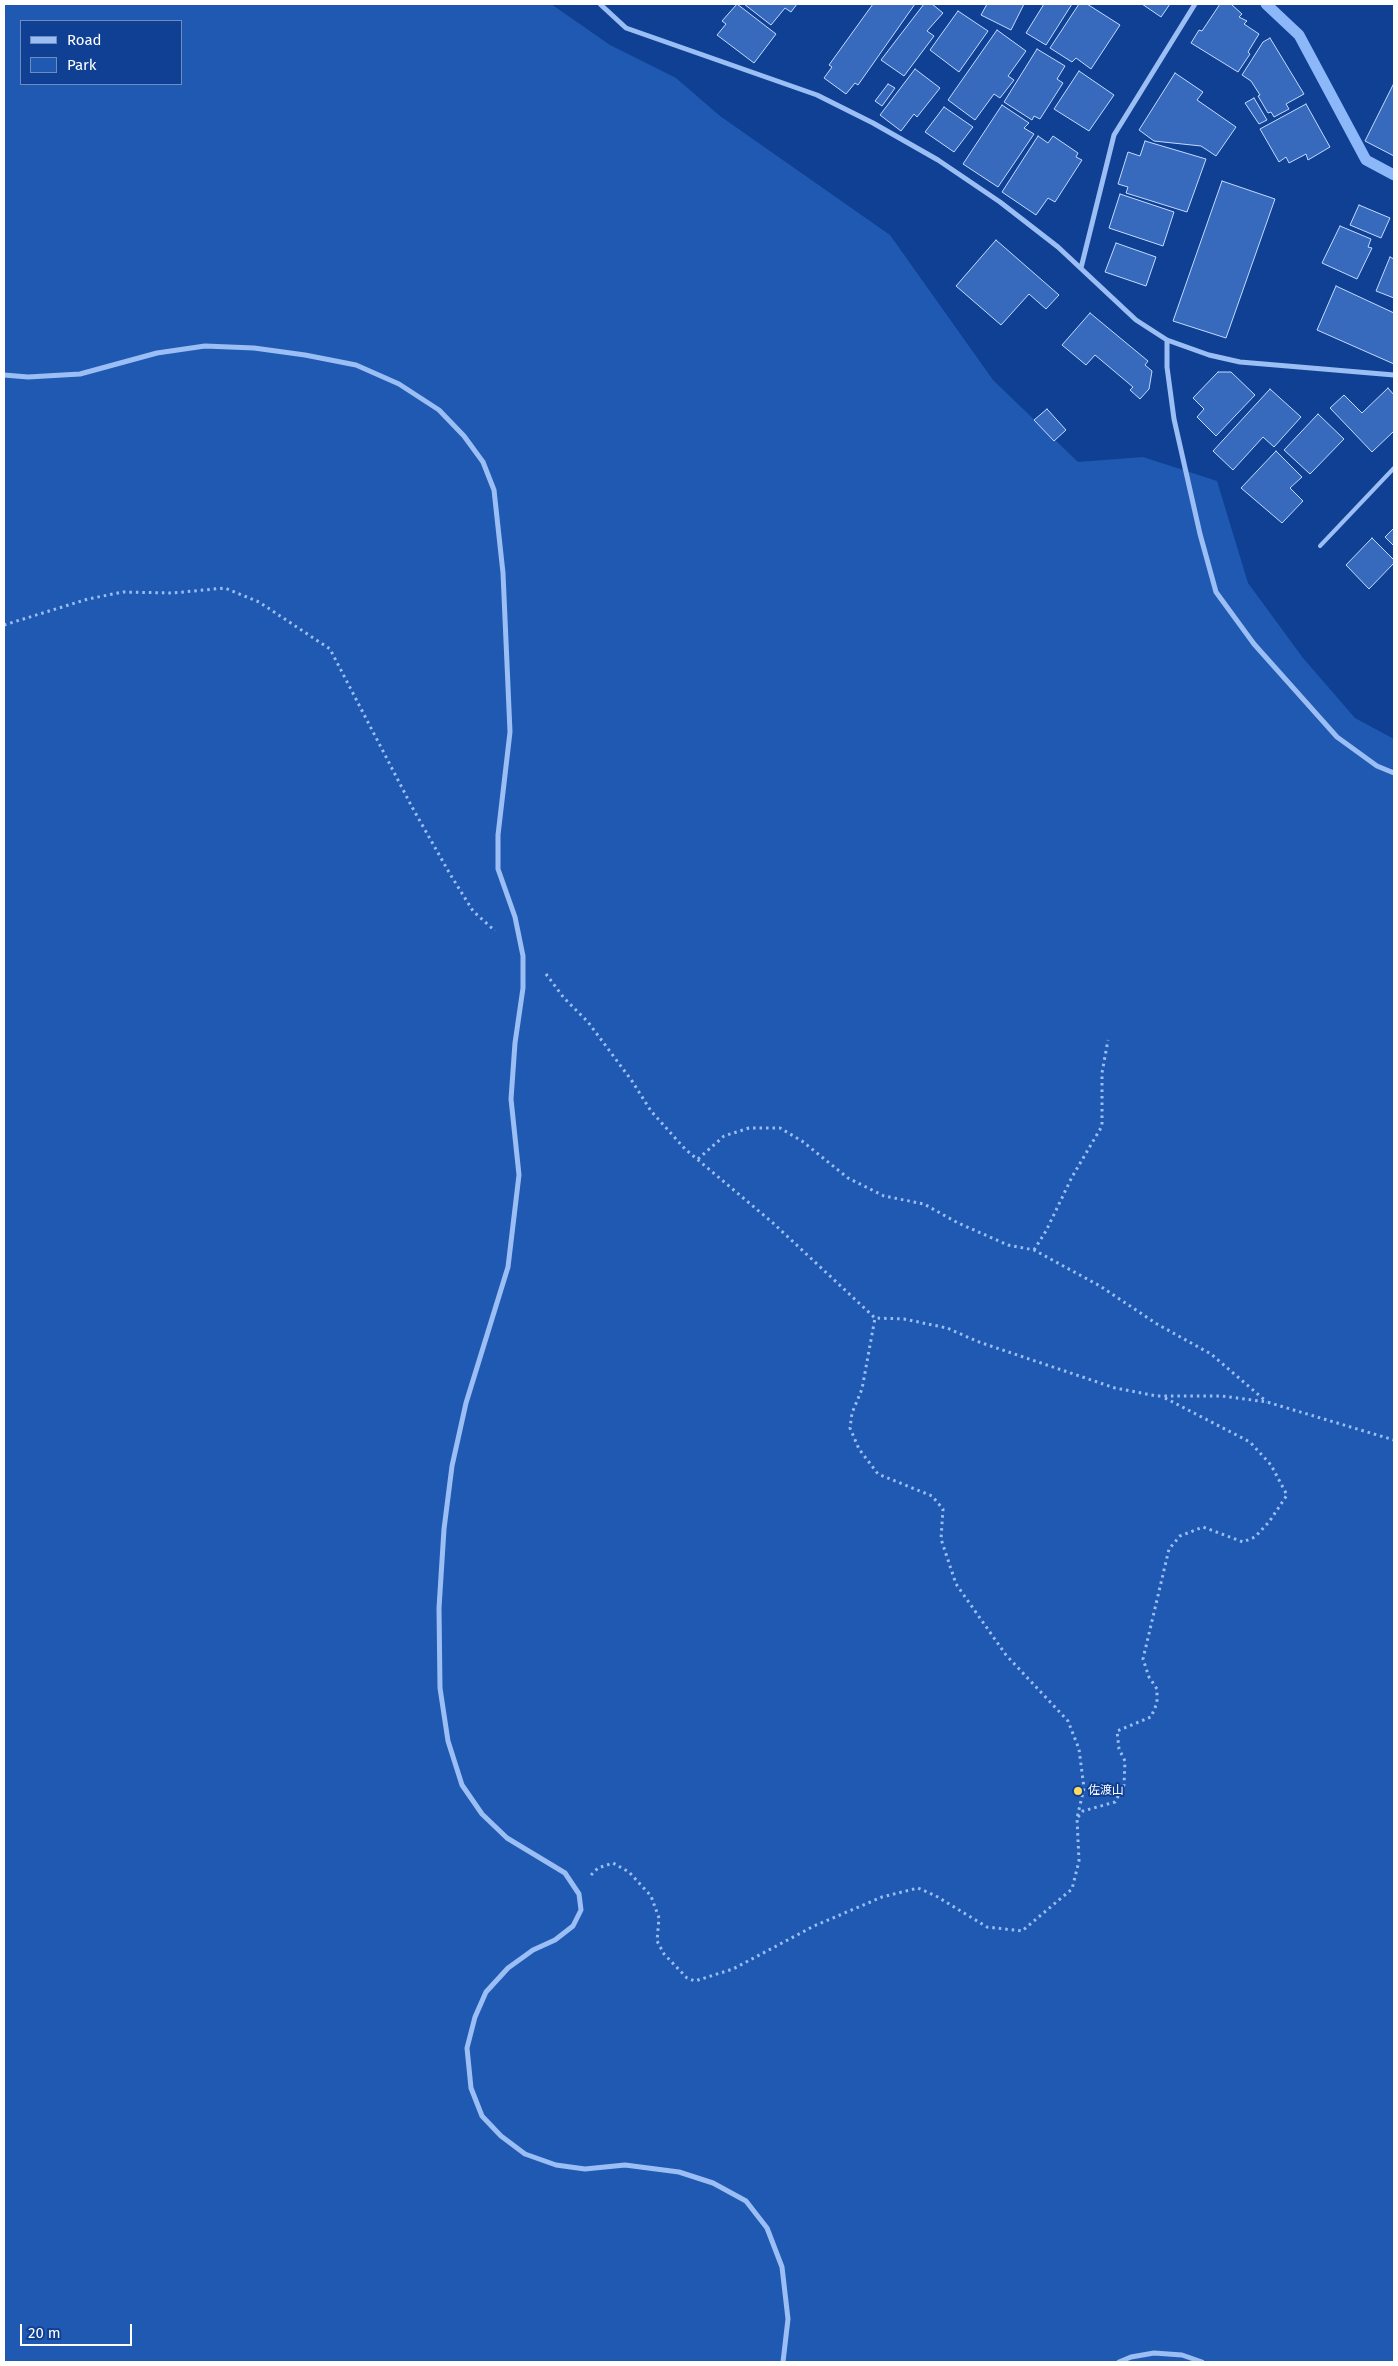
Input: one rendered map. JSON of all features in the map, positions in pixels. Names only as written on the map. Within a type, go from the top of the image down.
[{"type":"street","points":[[600,4],[626,28],[817,95],[873,123],[938,160],[1000,202],[1081,268],[1136,320],[1167,340],[1209,355],[1240,362],[1394,375]]},
{"type":"street","points":[[1081,268],[1114,135],[1195,4]]},
{"type":"street","points":[[1167,340],[1167,367],[1174,419],[1200,534],[1216,592],[1254,644],[1338,737],[1377,766],[1394,773]]},
{"type":"street","points":[[4,375],[28,377],[80,374],[157,353],[205,346],[254,348],[356,365],[399,384],[439,410],[464,436],[483,462],[494,490],[500,528],[510,732],[498,835],[498,869],[505,894],[515,917],[522,946],[523,988],[515,1043],[511,1099],[519,1175],[508,1267],[466,1402],[452,1466],[444,1529],[440,1598],[440,1688],[448,1741],[462,1785],[482,1814],[507,1838],[565,1873],[579,1894],[581,1910],[573,1926],[555,1940],[533,1950],[508,1968],[486,1992],[475,2017],[467,2048],[472,2088],[482,2116],[501,2136],[525,2154],[556,2165],[586,2168],[625,2165],[680,2172],[713,2183],[746,2201],[767,2228],[782,2267],[788,2319],[783,2362]]},
{"type":"street","points":[[1119,2362],[1130,2357],[1154,2353],[1182,2355],[1202,2362]]},
{"type":"lane","points":[[1320,546],[1394,468]]},
{"type":"path","points":[[4,625],[88,599],[123,592],[173,593],[225,588],[259,602],[330,650],[412,807],[472,912],[503,939],[522,946],[593,1028],[651,1110],[685,1148],[773,1223],[875,1318],[904,1319],[947,1328],[979,1342],[1115,1388],[1163,1396],[1222,1396],[1267,1402],[1394,1440]]},
{"type":"path","points":[[1034,1250],[1046,1232],[1072,1177],[1102,1126],[1102,1072],[1108,1040]]},
{"type":"path","points":[[698,1159],[724,1136],[748,1128],[780,1128],[802,1141],[848,1178],[884,1196],[924,1204],[958,1223],[1008,1245],[1034,1250],[1100,1286],[1157,1324],[1212,1354],[1267,1402]]},
{"type":"path","points":[[579,1894],[582,1884],[598,1868],[613,1863],[629,1872],[651,1896],[659,1918],[657,1941],[664,1954],[687,1978],[694,1981],[733,1969],[814,1926],[882,1897],[918,1888],[936,1896],[986,1927],[1022,1931],[1072,1889],[1079,1861],[1077,1818],[1084,1788],[1079,1749],[1068,1721],[1006,1655],[956,1584],[940,1539],[943,1509],[932,1496],[878,1474],[859,1449],[850,1428],[852,1413],[862,1389],[875,1318]]},
{"type":"path","points":[[1077,1818],[1083,1810],[1115,1802],[1124,1785],[1125,1761],[1119,1749],[1117,1731],[1151,1717],[1158,1702],[1158,1689],[1148,1677],[1143,1658],[1169,1549],[1180,1536],[1203,1527],[1242,1542],[1255,1537],[1269,1522],[1287,1495],[1271,1465],[1250,1442],[1163,1396]]},
{"type":"green space","points":[[4,4],[551,4],[610,45],[676,78],[720,116],[890,235],[993,380],[1078,462],[1143,457],[1217,481],[1248,583],[1303,658],[1355,718],[1394,739],[1394,2362],[4,2362]]},
{"type":"building","points":[[737,4],[776,34],[754,63],[717,35],[726,24],[722,21]]},
{"type":"building","points":[[744,4],[797,4],[791,12],[785,8],[771,25]]},
{"type":"building","points":[[873,4],[915,4],[858,85],[855,83],[846,94],[824,78],[832,67],[829,65]]},
{"type":"building","points":[[924,4],[932,4],[943,13],[927,31],[934,36],[904,76],[881,60]]},
{"type":"building","points":[[987,4],[1024,4],[1011,30],[981,15]]},
{"type":"building","points":[[1044,4],[1072,4],[1046,45],[1026,33]]},
{"type":"building","points":[[1079,4],[1087,4],[1120,25],[1091,69],[1076,58],[1072,62],[1050,48]]},
{"type":"building","points":[[1142,4],[1170,4],[1161,17]]},
{"type":"building","points":[[1220,4],[1231,4],[1242,14],[1239,17],[1247,21],[1244,24],[1259,34],[1248,52],[1250,54],[1238,72],[1191,43],[1199,30],[1202,31]]},
{"type":"building","points":[[958,11],[988,31],[959,72],[930,50]]},
{"type":"building","points":[[997,30],[1026,51],[1008,76],[1014,80],[1000,98],[994,94],[975,120],[948,100]]},
{"type":"building","points":[[1270,38],[1304,94],[1286,104],[1289,109],[1274,117],[1271,112],[1268,113],[1251,81],[1242,75],[1263,42]]},
{"type":"building","points":[[1037,49],[1065,66],[1057,79],[1063,83],[1040,119],[1034,116],[1032,120],[1004,102]]},
{"type":"building","points":[[915,69],[940,88],[917,117],[914,114],[901,131],[880,115]]},
{"type":"building","points":[[1079,71],[1114,95],[1089,131],[1054,109]]},
{"type":"building","points":[[1175,73],[1203,92],[1197,100],[1236,127],[1216,156],[1201,146],[1154,141],[1139,130]]},
{"type":"building","points":[[1394,83],[1394,156],[1365,141]]},
{"type":"building","points":[[888,84],[895,88],[882,106],[875,101]]},
{"type":"building","points":[[1254,98],[1267,120],[1259,124],[1245,103]]},
{"type":"building","points":[[1306,104],[1330,147],[1308,160],[1306,154],[1289,163],[1286,157],[1279,162],[1260,129]]},
{"type":"building","points":[[1002,105],[1029,123],[1024,128],[1034,134],[998,187],[963,164]]},
{"type":"building","points":[[944,107],[973,127],[954,152],[925,132]]},
{"type":"building","points":[[1038,136],[1048,143],[1053,136],[1078,153],[1076,157],[1082,160],[1055,202],[1048,198],[1036,215],[1002,192]]},
{"type":"building","points":[[1145,141],[1206,159],[1187,212],[1126,193],[1128,187],[1118,184],[1128,152],[1140,156]]},
{"type":"building","points":[[1222,181],[1275,199],[1226,338],[1173,321]]},
{"type":"building","points":[[1120,194],[1174,212],[1163,246],[1109,228]]},
{"type":"building","points":[[1359,205],[1390,218],[1381,238],[1350,225]]},
{"type":"building","points":[[1340,226],[1371,239],[1368,247],[1372,248],[1357,279],[1322,263]]},
{"type":"building","points":[[996,240],[1059,295],[1046,309],[1029,294],[1001,325],[956,286]]},
{"type":"building","points":[[1116,243],[1156,257],[1146,286],[1105,272]]},
{"type":"building","points":[[1390,257],[1394,259],[1394,298],[1376,291]]},
{"type":"building","points":[[1336,286],[1394,313],[1394,364],[1317,330]]},
{"type":"building","points":[[1090,313],[1148,361],[1145,365],[1152,371],[1149,389],[1140,399],[1130,390],[1133,387],[1095,355],[1086,365],[1062,345]]},
{"type":"building","points":[[1218,372],[1231,372],[1255,395],[1216,436],[1197,417],[1204,409],[1193,398]]},
{"type":"building","points":[[1388,388],[1394,395],[1394,431],[1372,452],[1330,408],[1344,395],[1362,413]]},
{"type":"building","points":[[1270,389],[1301,417],[1274,447],[1263,437],[1233,470],[1213,451]]},
{"type":"building","points":[[1047,409],[1066,430],[1054,441],[1034,420]]},
{"type":"building","points":[[1318,414],[1344,439],[1310,474],[1284,450]]},
{"type":"building","points":[[1276,451],[1302,477],[1290,488],[1303,501],[1282,523],[1241,488]]},
{"type":"building","points":[[1394,528],[1394,546],[1385,537]]},
{"type":"building","points":[[1372,538],[1394,560],[1394,563],[1369,589],[1346,565]]},
{"type":"waterway","points":[[1266,4],[1299,35],[1366,160],[1394,175]]},
{"type":"place","name":"佐渡山","points":[[1078,1791]]}]
